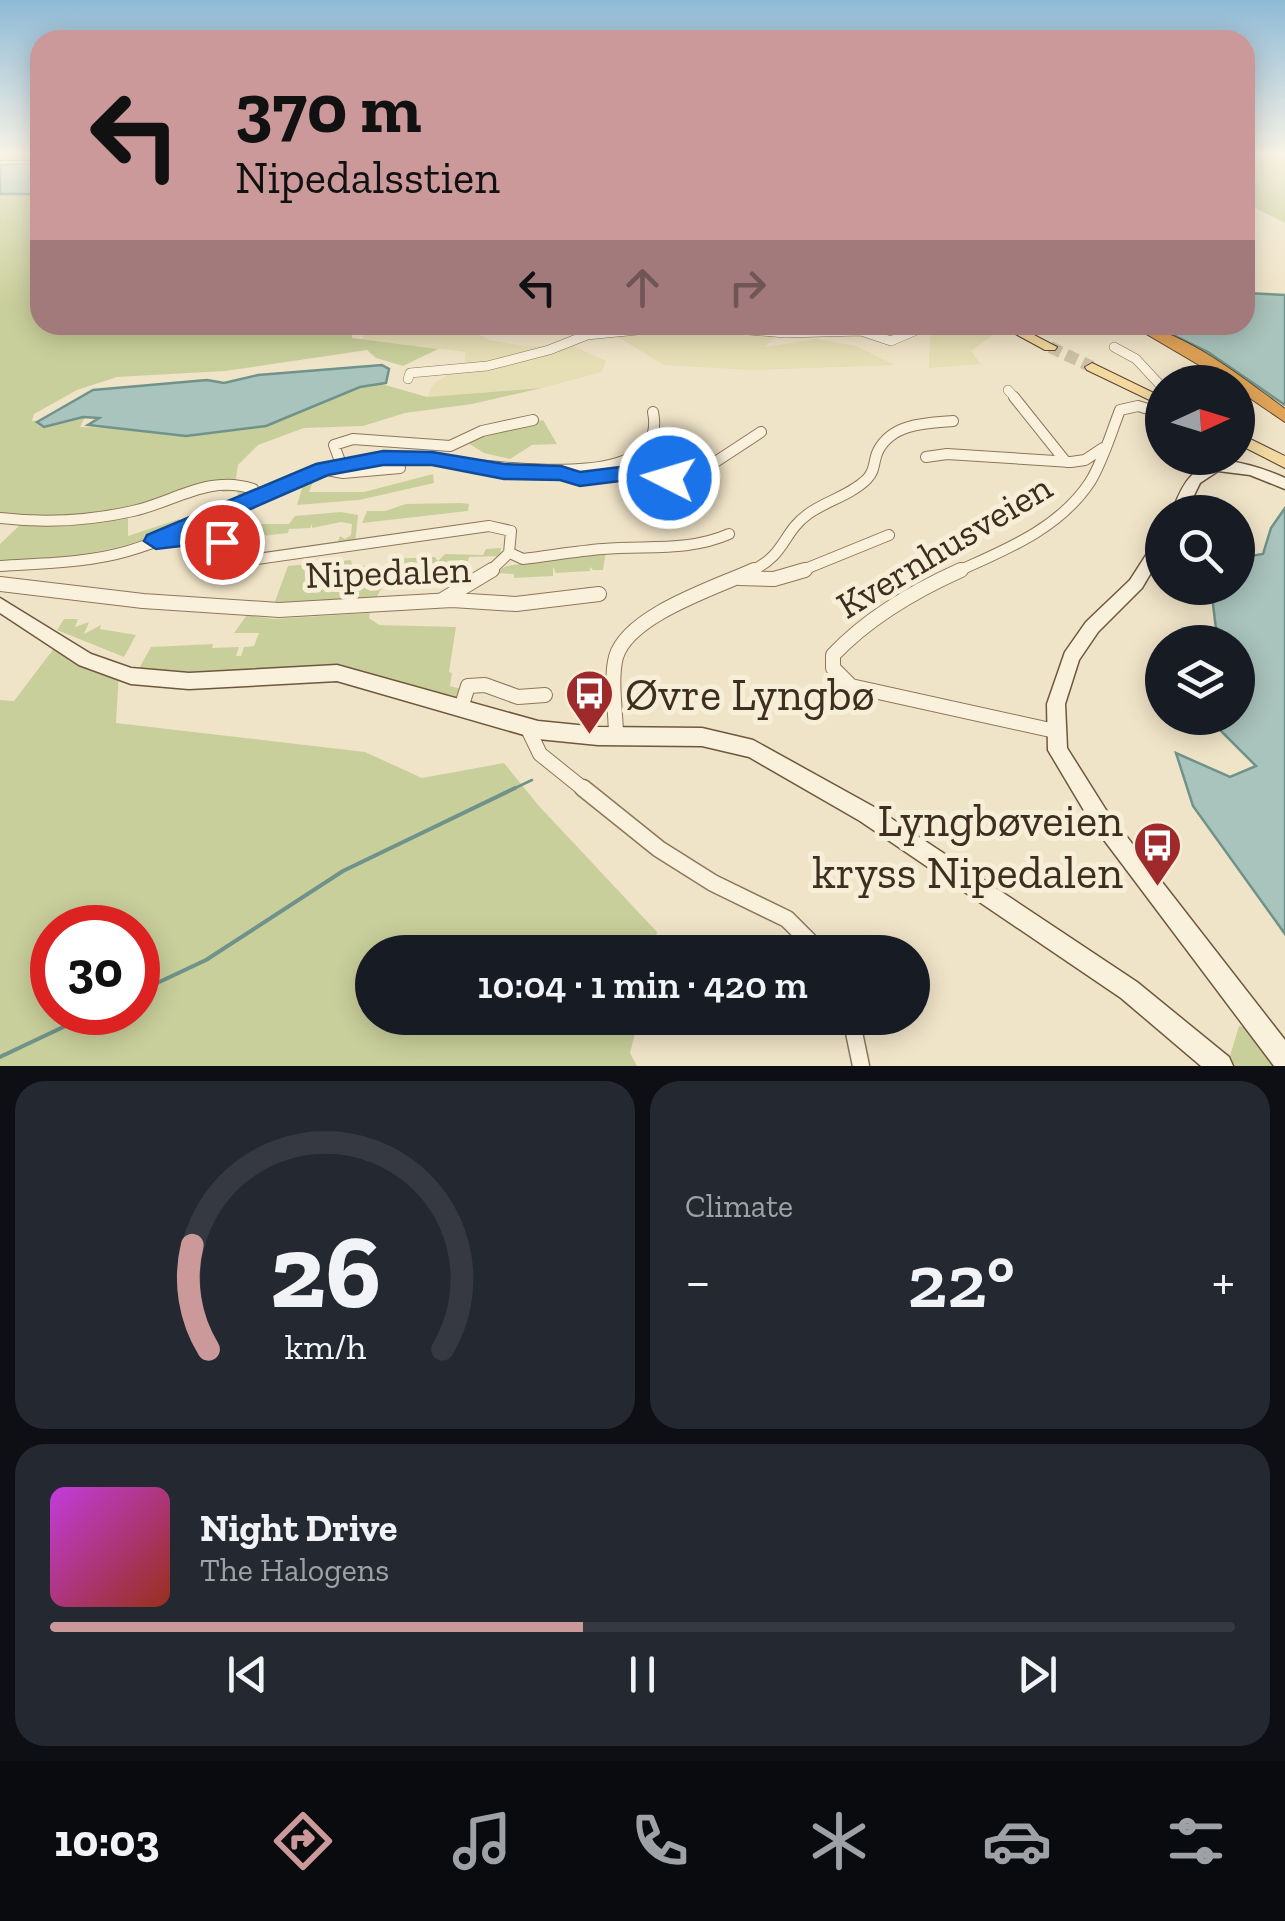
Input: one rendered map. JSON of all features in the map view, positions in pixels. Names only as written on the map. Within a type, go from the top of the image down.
[{"type":"highway","points":[[1140,335],[1197,365]]},
{"type":"highway","points":[[1157,335],[1218,368],[1285,417]]},
{"type":"highway","points":[[1255,406],[1285,430]]},
{"type":"main road","points":[[1025,335],[1050,347]]},
{"type":"main road","points":[[1092,368],[1145,394]]},
{"type":"main road","points":[[1255,447],[1285,463]]},
{"type":"street","points":[[408,379],[410,373],[504,362],[593,335]]},
{"type":"street","points":[[871,335],[891,341],[905,335]]},
{"type":"street","points":[[1114,346],[1145,369]]},
{"type":"street","points":[[1008,390],[1066,462]]},
{"type":"street","name":"Kvernhusveien","points":[[1055,732],[851,686],[836,674],[832,659],[839,646],[910,593],[1009,548],[1067,512],[1092,478],[1120,410],[1145,408]]},
{"type":"street","points":[[0,566],[73,560],[129,550],[341,464],[408,457],[504,472],[561,473],[616,460],[645,446],[656,431],[653,412]]},
{"type":"street","points":[[341,464],[334,445],[346,438],[367,443],[450,446],[482,431],[534,420]]},
{"type":"street","points":[[616,736],[613,674],[620,647],[651,615],[776,558],[805,516],[864,482],[874,470],[878,450],[892,435],[912,424],[953,420]]},
{"type":"street","points":[[561,473],[580,479],[620,474],[688,478],[704,472],[740,441],[761,432]]},
{"type":"street","points":[[926,457],[947,454],[1066,462],[1085,460],[1103,448]]},
{"type":"street","points":[[318,471],[400,468]]},
{"type":"street","points":[[1255,473],[1285,484]]},
{"type":"street","points":[[0,518],[73,521],[138,510],[219,484],[253,490],[255,495],[248,503]]},
{"type":"street","points":[[156,541],[206,536],[222,542],[236,558],[250,560],[496,525],[511,531],[515,544],[512,554],[442,600]]},
{"type":"street","points":[[512,554],[523,560],[607,548],[638,550],[709,542],[729,534]]},
{"type":"street","points":[[738,578],[752,583],[788,575],[890,535]]},
{"type":"street","points":[[1145,569],[1136,584],[1092,627],[1071,657],[1056,704],[1055,732],[1066,767],[1099,817],[1285,1060]]},
{"type":"street","name":"Nipedalen","points":[[0,584],[265,610],[442,600],[516,604],[599,594]]},
{"type":"street","points":[[0,605],[85,660],[131,676],[189,681],[337,673],[527,726],[576,735],[726,740],[771,758],[867,814],[1128,990],[1220,1066]]},
{"type":"street","points":[[461,708],[468,686],[484,685],[518,697],[545,695]]},
{"type":"street","points":[[527,726],[540,754],[659,849],[713,883],[787,918],[804,935]]},
{"type":"street","points":[[854,1035],[860,1066]]},
{"type":"shaded area","points":[[363,335],[480,335],[525,346],[573,346],[606,361],[602,372],[542,388],[427,397],[434,383],[464,366],[466,352],[363,340]]},
{"type":"shaded area","points":[[614,335],[773,335],[765,347],[817,339],[856,346],[895,365],[752,370],[664,365]]},
{"type":"shaded area","points":[[993,335],[971,351],[981,364],[929,368],[930,336]]},
{"type":"green space","points":[[0,204],[30,204],[30,335],[352,335],[438,349],[403,366],[376,358],[367,350],[225,371],[117,377],[77,390],[34,414],[32,421],[58,420],[83,413],[80,427],[142,429],[364,379],[427,397],[542,388],[472,404],[405,413],[363,426],[304,428],[258,445],[238,465],[235,485],[246,490],[248,499],[193,522],[192,515],[239,499],[237,491],[222,492],[222,488],[128,517],[128,536],[179,519],[181,527],[137,542],[47,559],[0,562],[0,544],[21,524],[0,512]]},
{"type":"green space","points":[[1255,204],[1285,204],[1285,223],[1255,208]]},
{"type":"green space","points":[[543,420],[557,444],[532,445],[510,459],[484,453],[468,443],[486,431]]},
{"type":"green space","points":[[433,474],[434,483],[359,500],[297,505],[304,482],[315,477],[309,492],[364,492]]},
{"type":"green space","points":[[406,504],[469,504],[468,511],[362,523],[367,511],[385,511]]},
{"type":"green space","points":[[341,512],[358,515],[355,544],[336,546],[340,536],[345,539],[351,535],[352,524],[341,522],[244,538],[241,551],[262,549],[261,556],[237,555],[226,540],[257,532],[259,524],[289,524],[295,516]]},
{"type":"green space","points":[[501,548],[500,556],[469,557],[468,561],[438,569],[387,563],[388,559],[435,557],[438,561],[445,554],[483,555],[486,549]]},
{"type":"green space","points":[[606,551],[603,570],[590,567],[590,571],[556,573],[553,567],[553,576],[514,578],[514,574],[491,573],[507,566]]},
{"type":"green space","points":[[351,560],[352,565],[378,567],[388,577],[375,600],[274,604],[288,566]]},
{"type":"green space","points":[[370,613],[369,618],[379,625],[456,627],[449,672],[450,686],[462,689],[457,699],[333,665],[172,676],[137,672],[151,647],[213,644],[212,648],[239,647],[236,656],[241,656],[244,647],[254,646],[259,633],[234,633],[247,615],[273,619]]},
{"type":"green space","points":[[64,619],[78,619],[75,627],[89,622],[84,634],[101,625],[100,629],[136,635],[124,657],[57,630]]},
{"type":"green space","points":[[61,639],[119,673],[116,723],[365,752],[422,778],[504,763],[656,935],[355,935],[355,1035],[635,1035],[630,1053],[637,1066],[0,1066],[0,700],[14,701]]},
{"type":"green space","points":[[1239,1026],[1285,1036],[1285,1066],[1227,1066]]},
{"type":"water","points":[[1255,294],[1285,295],[1285,405],[1255,384],[1255,365],[1227,365],[1173,335],[1255,335]]},
{"type":"water","points":[[382,365],[389,369],[386,383],[360,387],[266,426],[186,436],[88,425],[99,418],[83,417],[44,427],[37,422],[93,390],[207,380],[224,383],[258,375]]},
{"type":"water","points":[[1285,508],[1285,934],[1193,806],[1176,753],[1230,777],[1256,766],[1225,735],[1255,735],[1255,625],[1216,625],[1213,605],[1255,605],[1255,555],[1263,554],[1271,528]]},
{"type":"waterway","points":[[509,791],[532,780]]},
{"type":"waterway","points":[[160,982],[206,960],[343,871],[515,788]]},
{"type":"waterway","points":[[0,1057],[46,1035]]},
{"type":"tunnel","points":[[1050,347],[1092,367]]},
{"type":"place","name":"Øvre Lyngbø","points":[[590,736]]},
{"type":"place","name":"Lyngbøveien kryss Nipedalen","points":[[1158,888]]},
{"type":"route","points":[[222,542],[198,535],[156,541],[323,469],[383,458],[432,458],[504,472],[561,473],[580,479],[620,474],[669,478]]}]
